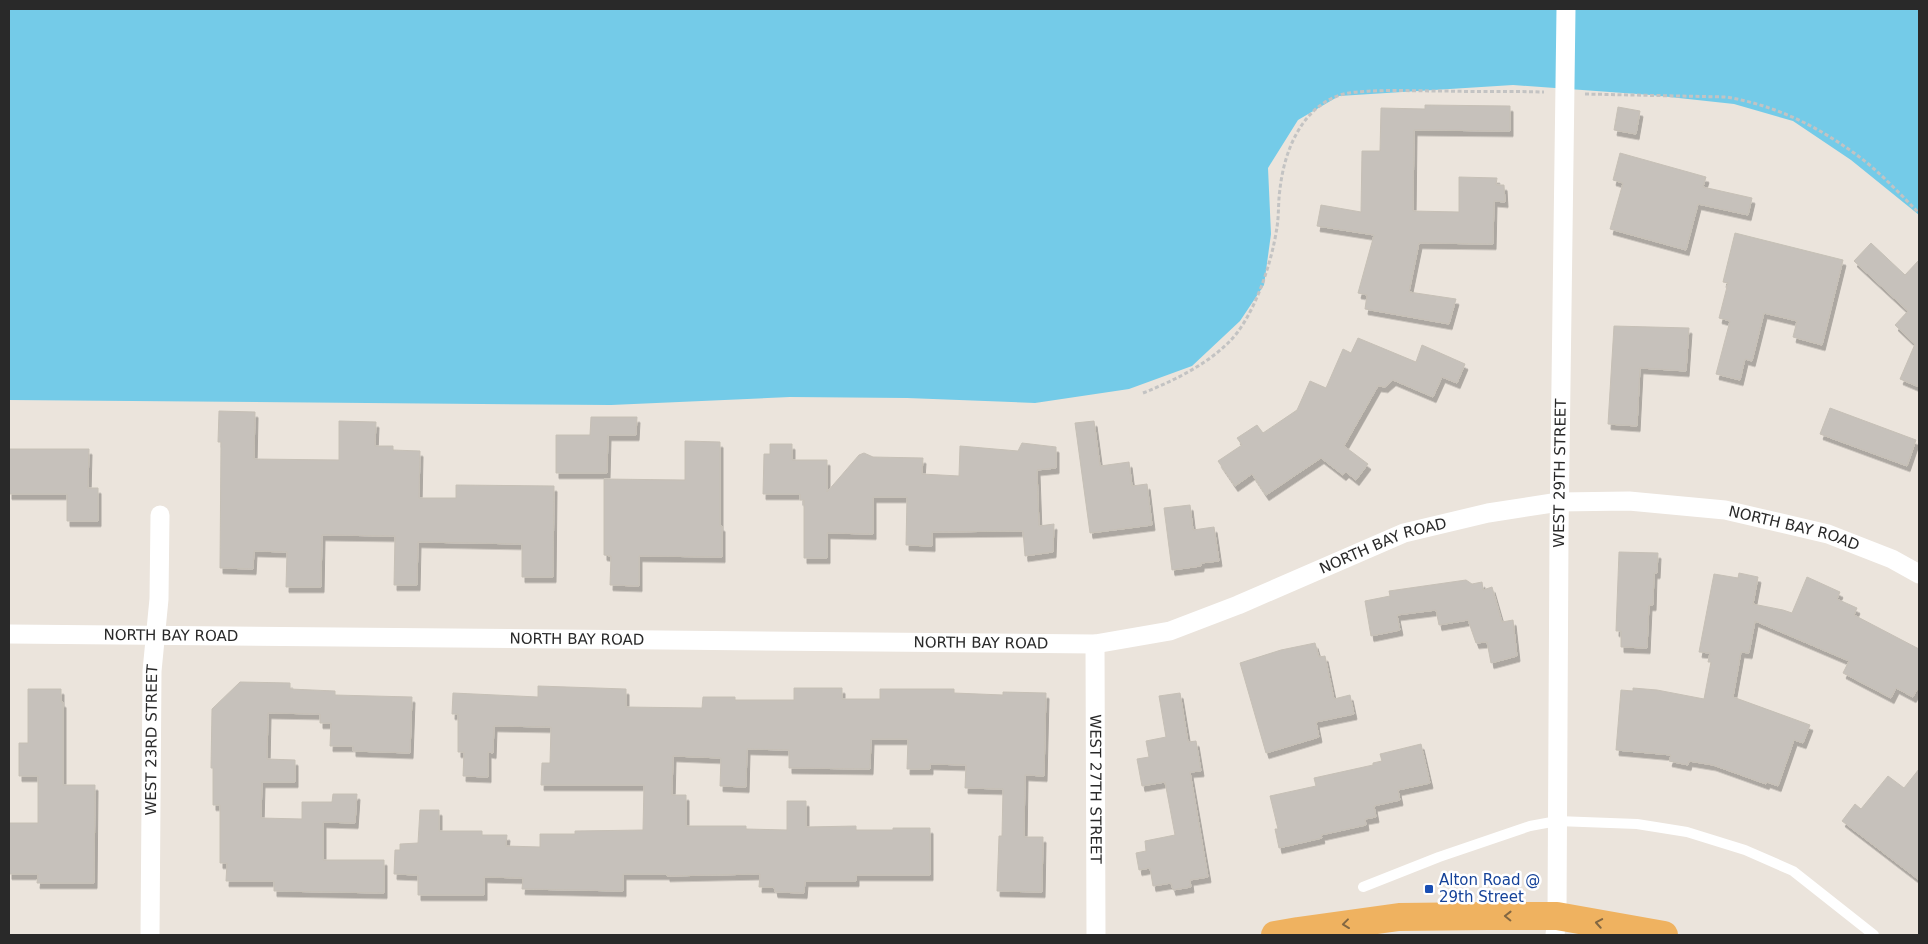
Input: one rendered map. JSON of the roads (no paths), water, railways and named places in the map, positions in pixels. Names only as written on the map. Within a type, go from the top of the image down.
[{"type":"highway","points":[[1276,935],[1398,918],[1556,926],[1664,935]]},
{"type":"street","name":"WEST 29TH STREET","points":[[1556,926],[1559,502],[1566,9]]},
{"type":"street","name":"NORTH BAY ROAD","points":[[9,634],[1095,644],[1170,631],[1238,605],[1404,533],[1488,513],[1559,502],[1629,501],[1725,510],[1828,534],[1892,559],[1919,574]]},
{"type":"street","name":"WEST 23RD STREET","points":[[150,935],[152,671],[159,599],[160,515]]},
{"type":"street","name":"WEST 27TH STREET","points":[[1095,644],[1096,935]]},
{"type":"lane","points":[[1363,887],[1439,857],[1530,826],[1557,821],[1638,824],[1687,832],[1745,850],[1793,871],[1874,935]]},
{"type":"water","points":[[9,9],[1919,9],[1919,215],[1851,160],[1793,121],[1734,104],[1651,95],[1513,85],[1339,96],[1298,120],[1268,168],[1271,234],[1264,285],[1240,321],[1192,366],[1129,389],[1035,403],[907,398],[790,397],[611,405],[9,400]]},
{"type":"place","name":"Alton Road @ 29th Street","points":[[1429,889]]}]
